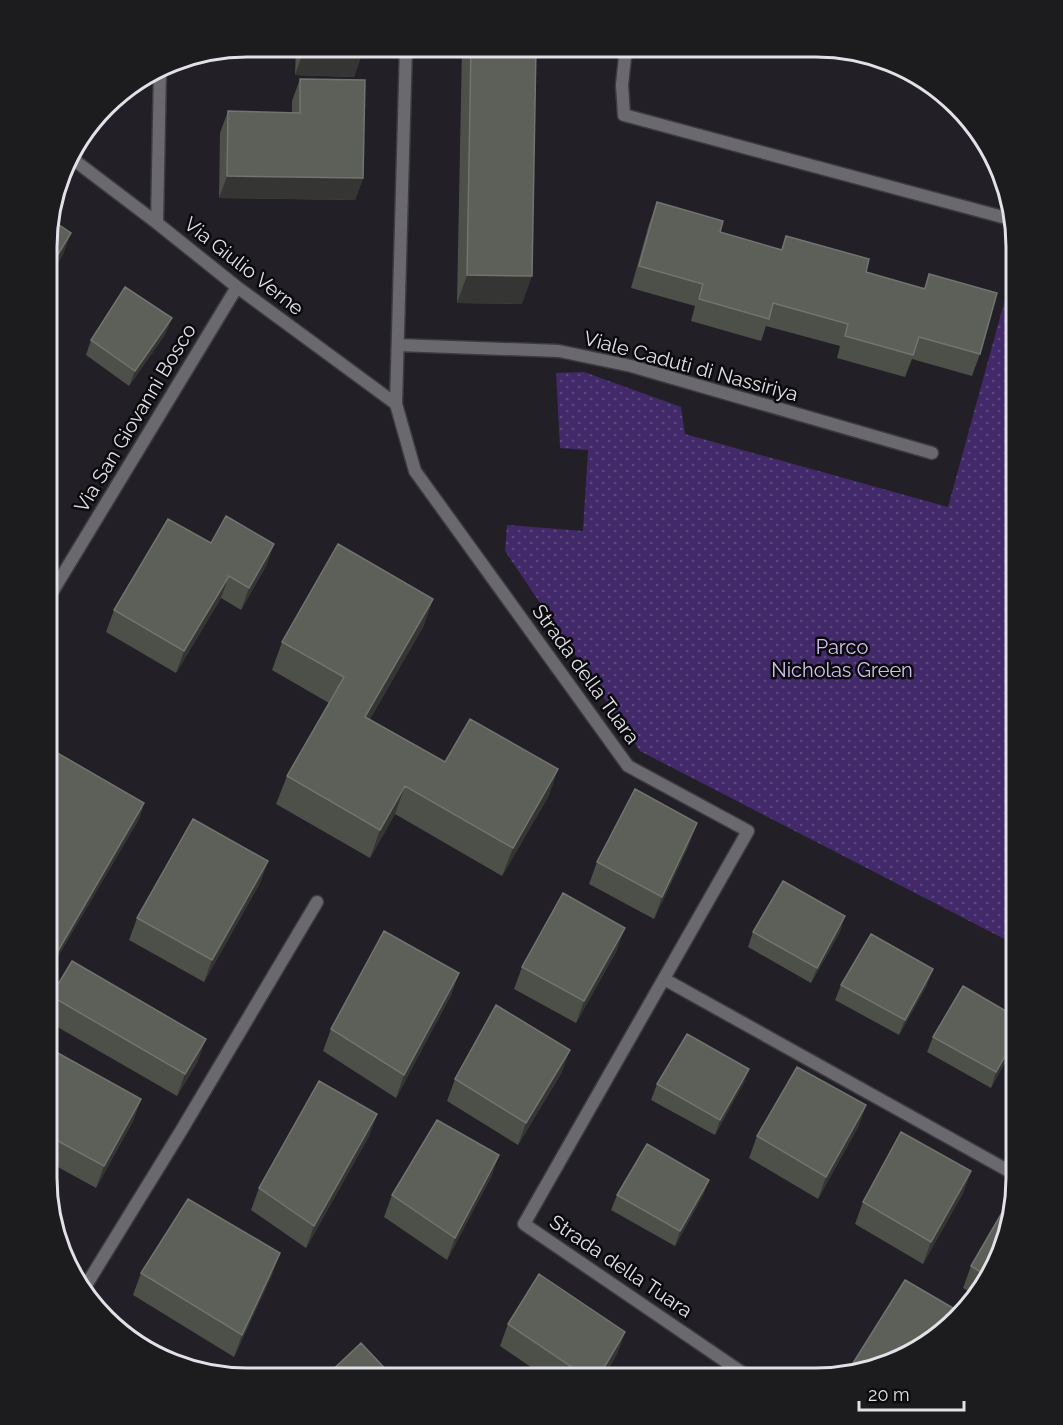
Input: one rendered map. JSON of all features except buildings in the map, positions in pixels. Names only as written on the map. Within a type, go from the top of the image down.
[{"type":"street","points":[[396,404],[406,57]]},
{"type":"street","points":[[625,57],[622,85],[624,115],[1003,217]]},
{"type":"street","points":[[157,223],[160,78]]},
{"type":"street","name":"Via Giulio Verne","points":[[77,162],[237,287],[396,404]]},
{"type":"street","name":"Via San Giovanni Bosco","points":[[57,584],[237,287]]},
{"type":"street","name":"Viale Caduti di Nassiriya","points":[[398,345],[560,351],[621,363],[932,453]]},
{"type":"street","name":"Strada della Tuara","points":[[396,404],[415,471],[628,766],[748,831],[524,1224],[735,1368]]},
{"type":"street","points":[[88,1282],[317,902]]},
{"type":"street","points":[[664,979],[1006,1169]]},
{"type":"green space","name":"Parco Nicholas Green","points":[[1006,295],[1006,940],[640,751],[505,551],[507,525],[583,531],[588,450],[560,448],[556,373],[584,372],[681,407],[685,434],[948,507]]}]
